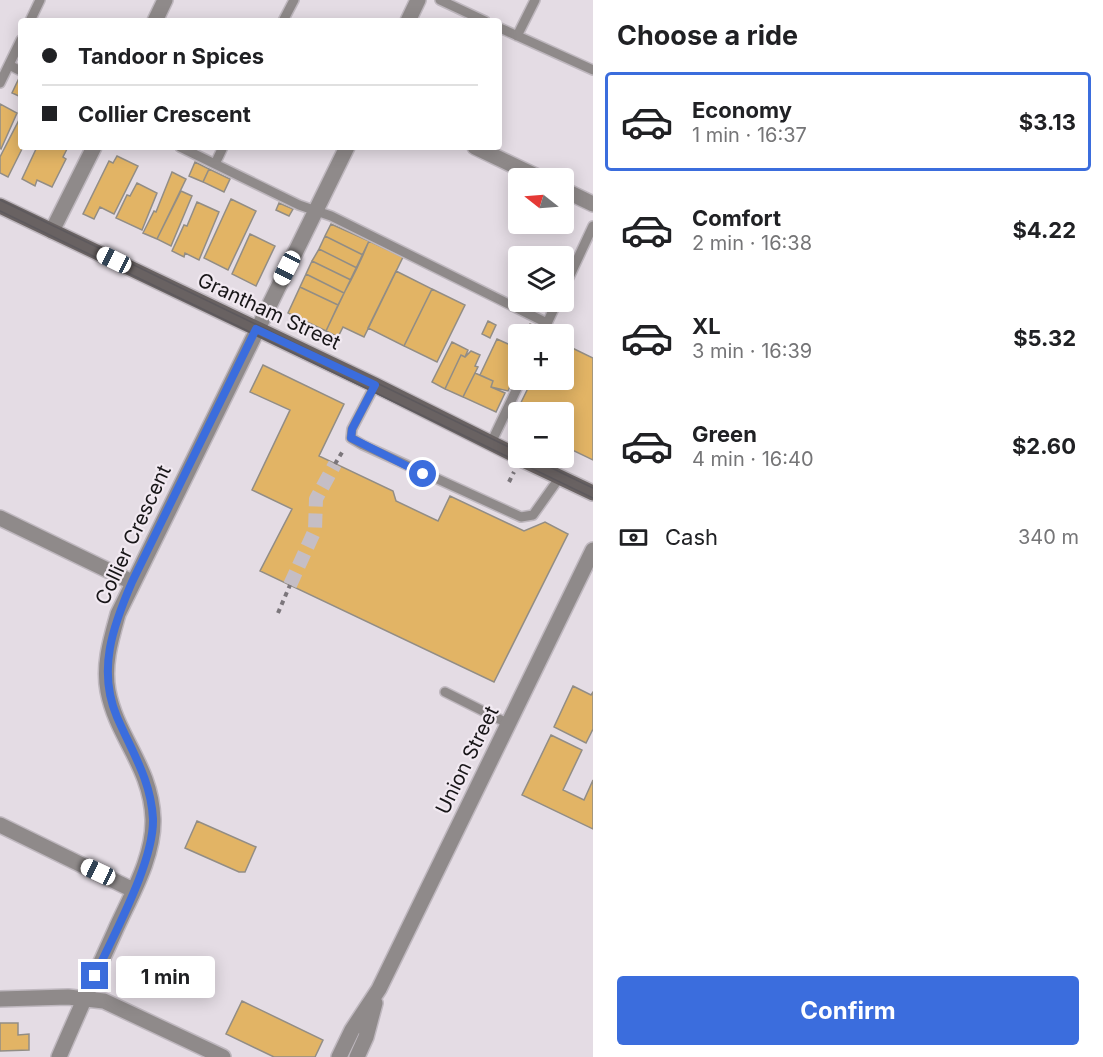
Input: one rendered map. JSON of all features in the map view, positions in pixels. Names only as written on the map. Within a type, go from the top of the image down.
[{"type":"main road","name":"Grantham Street","points":[[0,206],[375,385],[508,452]]},
{"type":"main road","name":"Grantham Street","points":[[542,468],[593,493]]},
{"type":"street","points":[[156,18],[165,0]]},
{"type":"street","points":[[409,18],[418,0]]},
{"type":"street","points":[[52,231],[92,150]]},
{"type":"street","name":"Collier Crescent","points":[[59,1057],[133,890],[150,844],[153,821],[151,796],[145,774],[117,717],[108,691],[106,667],[118,614],[346,150]]},
{"type":"street","points":[[481,150],[519,168]]},
{"type":"street","points":[[574,195],[593,204]]},
{"type":"street","points":[[0,518],[132,582]]},
{"type":"street","name":"Union Street","points":[[339,1057],[352,1030],[379,989],[593,550]]},
{"type":"street","points":[[0,825],[133,890]]},
{"type":"street","name":"Union Street","points":[[357,1057],[366,1037],[379,989]]},
{"type":"street","points":[[0,999],[85,998],[104,1001],[223,1057]]},
{"type":"lane","points":[[31,18],[40,0]]},
{"type":"lane","points":[[285,18],[294,0]]},
{"type":"lane","points":[[440,0],[479,18]]},
{"type":"lane","points":[[517,36],[535,0]]},
{"type":"lane","points":[[502,29],[593,70]]},
{"type":"lane","points":[[0,83],[18,46]]},
{"type":"lane","points":[[9,65],[18,70]]},
{"type":"lane","points":[[186,150],[315,212],[331,216],[548,323],[553,312]]},
{"type":"lane","points":[[215,164],[222,150]]},
{"type":"lane","points":[[574,267],[593,226]]},
{"type":"lane","points":[[375,385],[352,429],[351,438],[353,440],[434,479],[521,516],[533,515],[560,477]]},
{"type":"lane","points":[[491,443],[515,390]]},
{"type":"lane","points":[[446,692],[507,723]]},
{"type":"path","points":[[278,613],[291,585]]},
{"type":"building","points":[[18,80],[18,96],[12,93]]},
{"type":"building","points":[[0,104],[17,113],[1,149],[0,148]]},
{"type":"building","points":[[18,122],[18,150],[22,150],[8,177],[0,173],[0,157]]},
{"type":"building","points":[[36,150],[66,150],[63,157],[66,159],[52,187],[37,180],[35,186],[22,179]]},
{"type":"building","points":[[117,156],[138,166],[114,214],[100,207],[94,219],[83,214],[109,161],[113,163]]},
{"type":"building","points":[[195,162],[209,169],[203,182],[189,176]]},
{"type":"building","points":[[209,169],[230,179],[224,192],[203,182]]},
{"type":"building","points":[[172,172],[186,179],[157,239],[143,233],[154,211],[156,212]]},
{"type":"building","points":[[137,183],[157,193],[142,230],[116,218],[127,195],[130,196]]},
{"type":"building","points":[[181,191],[192,196],[171,246],[157,239]]},
{"type":"building","points":[[231,199],[256,211],[228,270],[204,258]]},
{"type":"building","points":[[197,202],[219,212],[199,260],[185,253],[184,257],[172,251],[184,225],[187,226]]},
{"type":"building","points":[[279,203],[293,209],[289,216],[276,210]]},
{"type":"building","points":[[331,224],[369,241],[363,255],[325,236]]},
{"type":"building","points":[[250,234],[275,246],[256,286],[232,274]]},
{"type":"building","points":[[325,236],[363,255],[357,268],[319,249]]},
{"type":"building","points":[[369,241],[403,257],[364,337],[343,327],[338,337],[326,331]]},
{"type":"building","points":[[319,249],[357,268],[351,280],[312,261]]},
{"type":"building","points":[[312,261],[351,280],[344,293],[306,274]]},
{"type":"building","points":[[396,271],[432,289],[404,346],[368,328]]},
{"type":"building","points":[[306,274],[344,293],[338,305],[300,287]]},
{"type":"building","points":[[300,287],[338,305],[326,331],[288,313]]},
{"type":"building","points":[[432,289],[465,305],[437,362],[404,346]]},
{"type":"building","points":[[488,321],[496,325],[490,338],[482,334]]},
{"type":"building","points":[[497,339],[508,344],[508,391],[491,387],[493,381],[480,375]]},
{"type":"building","points":[[452,342],[468,350],[465,357],[461,355],[445,389],[432,382]]},
{"type":"building","points":[[574,349],[593,358],[593,460],[574,451],[574,402],[521,402],[527,390],[574,390]]},
{"type":"building","points":[[471,351],[480,355],[475,366],[478,367],[463,397],[445,389],[461,355],[465,357]]},
{"type":"building","points":[[263,365],[344,404],[319,456],[393,491],[396,501],[438,521],[450,496],[524,531],[545,522],[568,534],[494,682],[260,571],[292,509],[252,490],[290,410],[250,392]]},
{"type":"building","points":[[475,373],[493,381],[491,387],[505,393],[496,412],[463,397]]},
{"type":"building","points":[[573,686],[591,695],[593,692],[593,729],[586,743],[554,727]]},
{"type":"building","points":[[551,735],[582,750],[563,790],[584,800],[593,780],[593,829],[522,795]]},
{"type":"building","points":[[197,821],[256,847],[245,872],[239,872],[185,848]]},
{"type":"building","points":[[242,1001],[323,1040],[315,1057],[274,1057],[226,1034]]},
{"type":"building","points":[[0,1023],[18,1023],[18,1035],[29,1034],[29,1050],[0,1051]]},
{"type":"tunnel","points":[[290,585],[315,530],[316,499],[335,464]]},
{"type":"tram line","points":[[0,200],[508,447]]},
{"type":"tram line","points":[[0,211],[593,498]]},
{"type":"tram line","points":[[552,468],[593,488]]},
{"type":"route","points":[[95,976],[145,860],[153,821],[151,796],[145,774],[117,717],[108,691],[106,667],[110,642],[118,614],[132,582],[256,329],[375,385],[352,429],[351,438],[423,474]]}]
